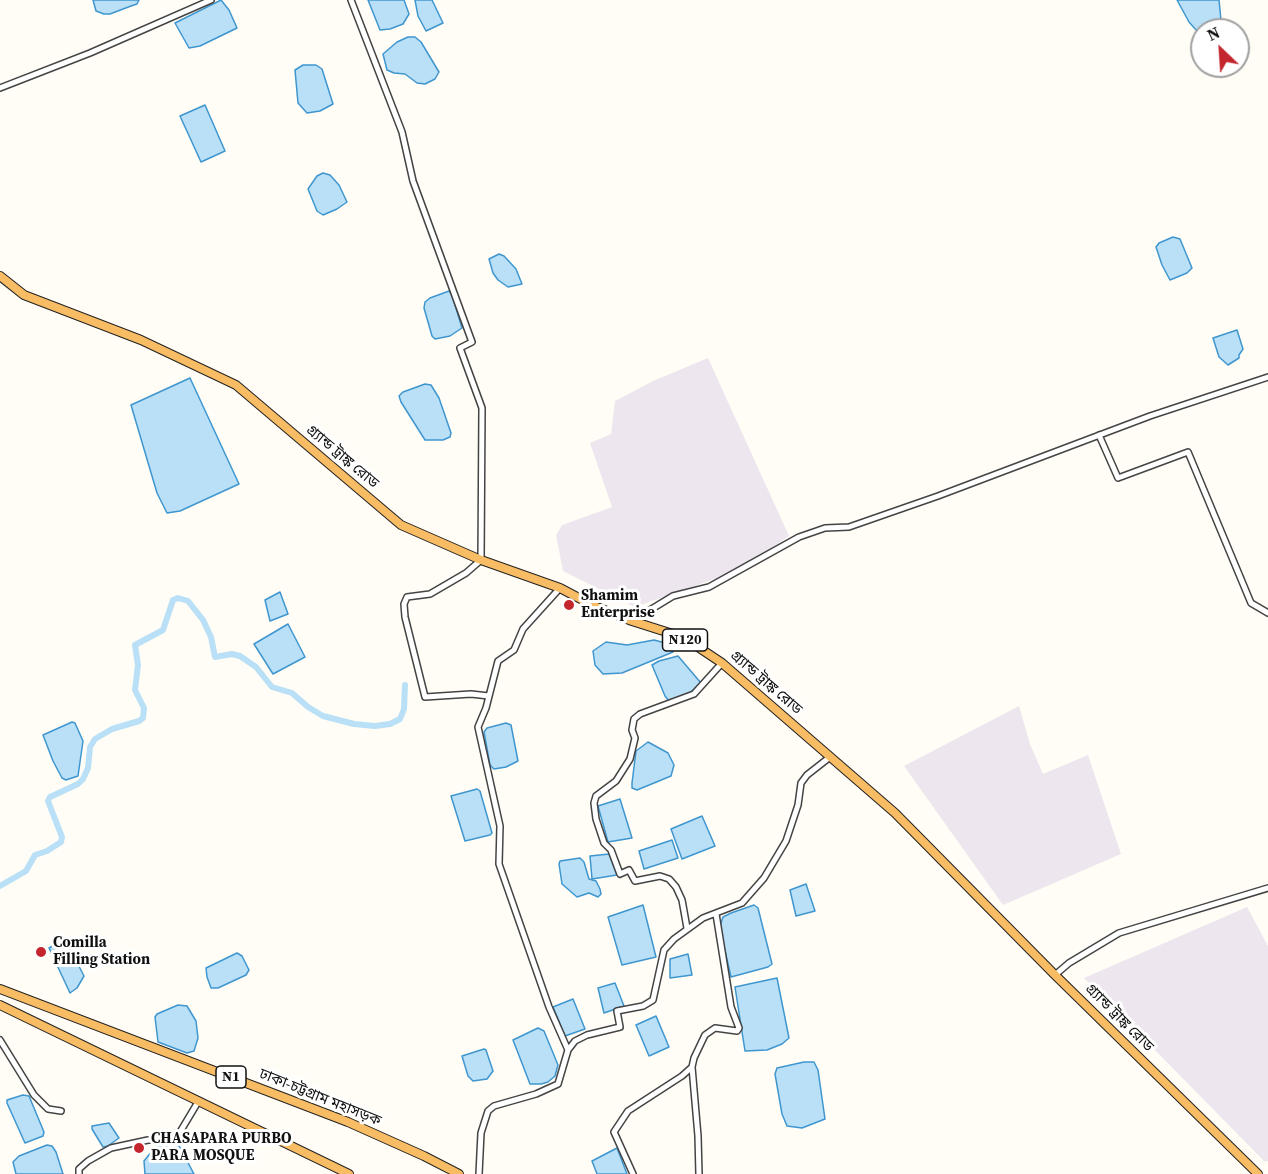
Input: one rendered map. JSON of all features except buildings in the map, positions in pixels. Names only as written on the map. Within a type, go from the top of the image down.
[{"type":"highway","name":"গ্র্যান্ড ট্রাঙ্ক রোড","points":[[0,276],[24,295],[141,340],[236,385],[401,525],[481,560],[560,588],[594,606],[676,635],[723,663],[895,813],[1055,975],[1258,1174]]},
{"type":"highway","name":"ঢাকা-চট্টগ্রাম মহাসড়ক","points":[[0,989],[348,1122],[459,1174]]},
{"type":"highway","name":"N1","points":[[0,1005],[349,1174]]},
{"type":"street","points":[[0,88],[90,53],[211,0]]},
{"type":"street","points":[[351,0],[402,132],[413,181],[472,342],[460,348],[482,408],[481,560],[466,573],[436,591],[407,597],[404,604],[405,617],[425,697],[471,694],[489,696]]},
{"type":"street","points":[[632,621],[673,596],[709,587],[799,537],[825,528],[849,527],[1150,416],[1268,377]]},
{"type":"street","points":[[1099,435],[1118,478],[1188,452],[1251,603],[1268,613]]},
{"type":"street","points":[[560,588],[523,629],[514,650],[498,661],[478,727],[500,826],[499,864],[549,1007],[568,1050]]},
{"type":"street","points":[[687,928],[682,900],[676,886],[669,879],[660,876],[635,881],[629,870],[620,873],[612,850],[604,843],[596,819],[594,803],[596,796],[616,782],[630,759],[635,738],[632,730],[634,719],[640,714],[694,694],[723,663]]},
{"type":"street","points":[[479,1174],[481,1133],[488,1111],[494,1106],[536,1094],[558,1084],[568,1050],[575,1041],[587,1035],[620,1027],[617,1011],[643,1006],[653,1000],[664,950],[687,928],[703,918],[742,903],[764,878],[786,841],[798,806],[801,783],[807,775],[830,757]]},
{"type":"street","points":[[1055,975],[1069,963],[1119,933],[1268,888]]},
{"type":"street","points":[[699,1174],[692,1067],[694,1058],[705,1035],[715,1028],[737,1031],[739,1028],[731,1007],[716,914]]},
{"type":"street","points":[[0,1040],[34,1095],[48,1109],[61,1111]]},
{"type":"street","points":[[633,1174],[614,1132],[628,1111],[692,1067]]},
{"type":"street","points":[[79,1174],[79,1169],[88,1161],[111,1148],[148,1140],[160,1140],[180,1132],[198,1102]]},
{"type":"shaded area","points":[[708,358],[789,536],[761,556],[726,575],[635,607],[563,571],[556,535],[562,525],[612,507],[590,443],[611,434],[615,401],[653,381]]},
{"type":"shaded area","points":[[1019,706],[1030,744],[1043,774],[1088,755],[1121,854],[1003,905],[904,766]]},
{"type":"shaded area","points":[[1247,907],[1268,946],[1268,1161],[1265,1162],[1084,978]]},
{"type":"water","points":[[93,0],[139,0],[137,4],[104,14],[96,11]]},
{"type":"water","points":[[221,0],[229,10],[237,28],[200,46],[189,48],[175,23]]},
{"type":"water","points":[[368,0],[404,0],[409,14],[403,24],[380,30]]},
{"type":"water","points":[[415,0],[432,0],[443,23],[426,31],[418,16]]},
{"type":"water","points":[[1177,0],[1219,0],[1221,18],[1190,18],[1189,22]]},
{"type":"water","points":[[408,37],[415,37],[421,42],[439,72],[435,79],[425,84],[417,83],[405,74],[387,70],[383,54],[397,42]]},
{"type":"water","points":[[303,65],[316,65],[322,69],[333,104],[320,111],[307,113],[298,103],[295,70]]},
{"type":"water","points":[[205,105],[225,151],[201,162],[180,116]]},
{"type":"water","points":[[323,173],[330,175],[339,185],[347,202],[323,215],[317,211],[308,189],[317,176]]},
{"type":"water","points":[[1173,237],[1180,239],[1192,268],[1187,273],[1170,280],[1156,247],[1159,243]]},
{"type":"water","points":[[499,254],[504,256],[516,269],[522,284],[508,287],[498,280],[493,273],[489,259]]},
{"type":"water","points":[[449,291],[462,328],[450,336],[435,339],[432,336],[424,308],[425,302]]},
{"type":"water","points":[[1237,330],[1243,349],[1239,358],[1228,365],[1219,357],[1213,338]]},
{"type":"water","points":[[190,378],[239,484],[180,511],[167,513],[157,493],[131,405]]},
{"type":"water","points":[[425,384],[431,385],[439,398],[451,433],[450,437],[443,440],[425,440],[399,396],[403,392]]},
{"type":"water","points":[[280,592],[288,614],[270,621],[265,600]]},
{"type":"water","points":[[288,624],[305,657],[273,674],[254,644]]},
{"type":"water","points":[[654,640],[669,644],[673,652],[622,673],[603,674],[595,665],[593,651],[606,642],[627,645]]},
{"type":"water","points":[[678,656],[701,683],[686,696],[669,701],[652,665]]},
{"type":"water","points":[[72,722],[75,723],[83,741],[78,776],[66,780],[62,778],[53,761],[43,735]]},
{"type":"water","points":[[506,723],[511,725],[518,761],[506,767],[494,769],[490,765],[484,732],[487,728]]},
{"type":"water","points":[[648,742],[668,753],[674,765],[671,776],[637,790],[632,788],[636,751]]},
{"type":"water","points":[[477,789],[480,791],[492,833],[465,841],[451,796]]},
{"type":"water","points":[[620,799],[632,838],[608,842],[598,806]]},
{"type":"water","points":[[702,816],[715,846],[682,859],[671,829]]},
{"type":"water","points":[[672,840],[678,858],[644,869],[639,851]]},
{"type":"water","points":[[609,854],[617,875],[592,879],[590,856]]},
{"type":"water","points":[[580,858],[584,862],[589,879],[596,881],[600,889],[601,894],[598,897],[589,893],[577,897],[562,884],[560,861]]},
{"type":"water","points":[[806,884],[815,911],[796,916],[790,890]]},
{"type":"water","points":[[643,905],[656,957],[622,965],[608,917]]},
{"type":"water","points":[[754,905],[758,908],[772,964],[731,977],[720,929],[721,923],[723,917]]},
{"type":"water","points":[[61,941],[66,941],[84,976],[77,988],[70,993],[49,948]]},
{"type":"water","points":[[237,953],[242,956],[249,970],[246,975],[218,988],[211,988],[206,968]]},
{"type":"water","points":[[688,954],[692,975],[670,978],[670,959]]},
{"type":"water","points":[[777,978],[789,1038],[782,1044],[767,1050],[745,1051],[735,987]]},
{"type":"water","points":[[615,983],[624,1006],[604,1013],[598,988]]},
{"type":"water","points":[[573,999],[585,1029],[565,1036],[553,1007]]},
{"type":"water","points":[[178,1005],[187,1006],[196,1021],[198,1038],[194,1051],[187,1053],[158,1042],[155,1017]]},
{"type":"water","points":[[656,1016],[669,1047],[649,1056],[636,1025]]},
{"type":"water","points":[[538,1028],[544,1031],[558,1065],[555,1076],[548,1082],[530,1084],[513,1040]]},
{"type":"water","points":[[484,1049],[493,1071],[487,1079],[473,1081],[468,1076],[462,1056]]},
{"type":"water","points":[[814,1062],[818,1070],[825,1119],[802,1128],[787,1126],[782,1114],[775,1074],[777,1068]]},
{"type":"water","points":[[23,1095],[29,1096],[44,1132],[43,1136],[25,1143],[7,1103],[7,1100]]},
{"type":"water","points":[[109,1123],[119,1138],[103,1147],[92,1126]]},
{"type":"water","points":[[172,1139],[176,1140],[194,1174],[145,1174],[144,1161],[156,1146]]},
{"type":"water","points":[[47,1145],[52,1146],[56,1152],[63,1174],[16,1174],[13,1162],[19,1156]]},
{"type":"water","points":[[617,1148],[627,1174],[597,1174],[592,1161]]},
{"type":"waterway","points":[[0,886],[26,871],[35,855],[61,842],[62,837],[48,801],[50,797],[78,784],[83,779],[88,768],[90,747],[95,739],[112,729],[143,718],[144,708],[135,690],[138,665],[135,645],[163,630],[173,600],[178,598],[188,601],[203,620],[211,637],[215,657],[232,654],[240,656],[256,667],[272,687],[292,693],[323,716],[354,724],[375,726],[390,724],[400,719],[404,709],[405,685]]},
{"type":"place","name":"Shamim Enterprise","points":[[569,605]]},
{"type":"place","name":"Comilla Filling Station","points":[[41,952]]},
{"type":"place","name":"CHASAPARA PURBO PARA MOSQUE","points":[[139,1148]]}]
